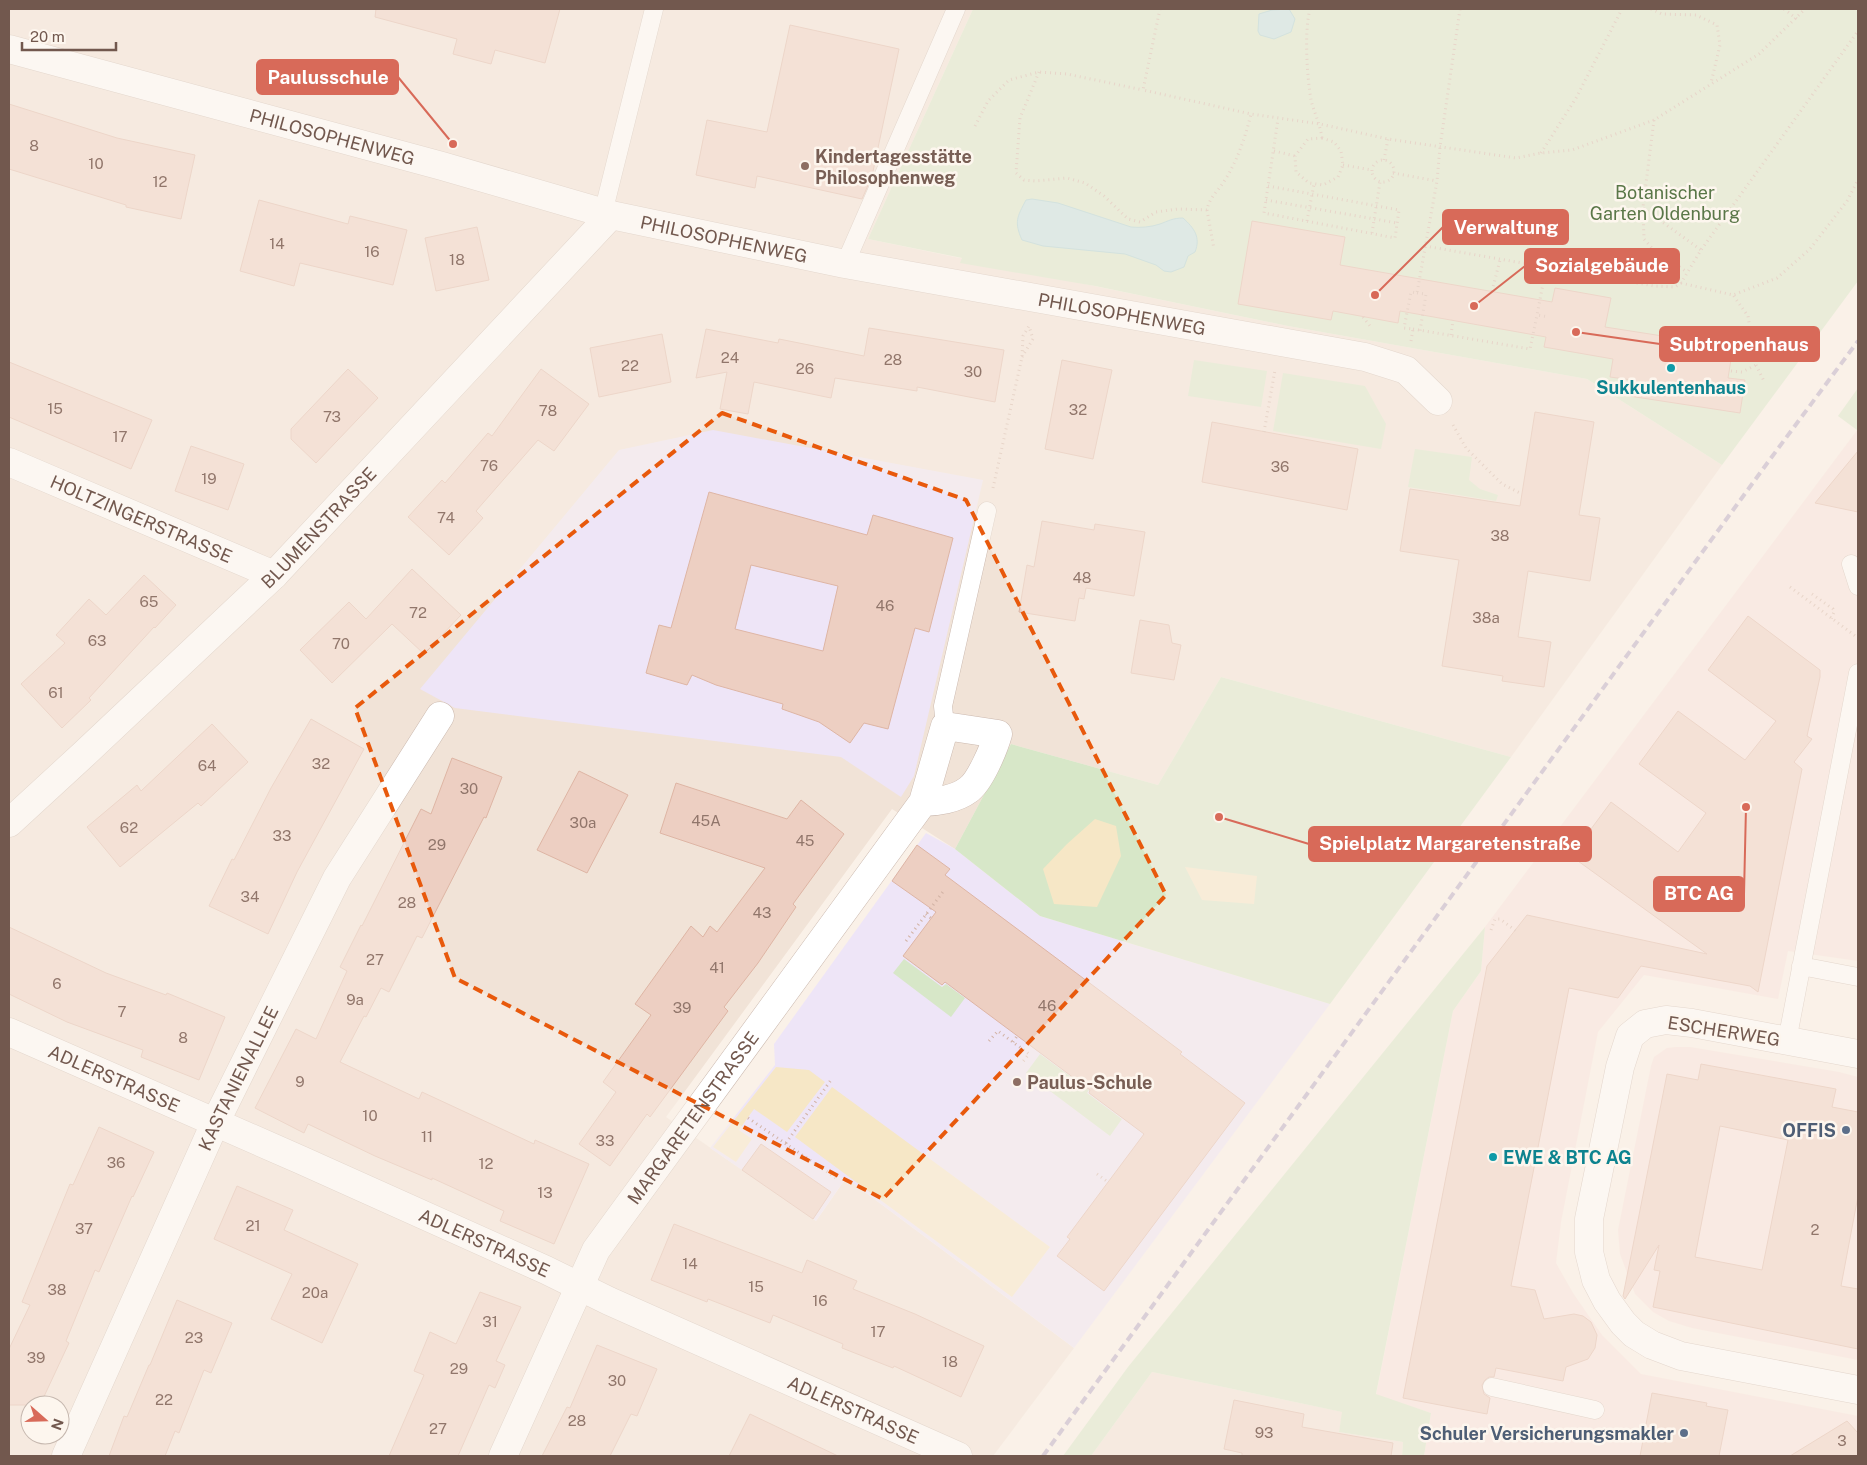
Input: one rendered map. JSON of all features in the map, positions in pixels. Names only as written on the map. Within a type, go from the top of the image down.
[{"type":"street","name":"PHILOSOPHENWEG","points":[[9,49],[442,166],[607,214],[845,264],[1365,357],[1406,370],[1438,400]]},
{"type":"street","name":"BLUMENSTRASSE","points":[[9,823],[274,575],[607,214]]},
{"type":"street","name":"HOLTZINGERSTRASSE","points":[[9,462],[274,575]]},
{"type":"street","name":"KASTANIENALLEE","points":[[66,1456],[215,1123],[337,878],[440,716]]},
{"type":"street","name":"MARGARETENSTRASSE","points":[[503,1456],[596,1250],[923,802],[945,726]]},
{"type":"street","points":[[923,802],[940,802],[969,790],[992,755],[998,734],[945,726]]},
{"type":"street","name":"ESCHERWEG","points":[[1858,1054],[1692,1023],[1666,1020],[1644,1024],[1630,1036],[1620,1067],[1589,1219],[1589,1252],[1596,1280],[1606,1301],[1634,1334],[1652,1345],[1681,1356],[1858,1390]]},
{"type":"street","name":"ADLERSTRASSE","points":[[9,1032],[392,1201],[958,1456]]},
{"type":"lane","points":[[607,214],[654,9]]},
{"type":"lane","points":[[845,264],[956,9]]},
{"type":"lane","points":[[945,726],[942,706],[987,511]]},
{"type":"lane","points":[[1850,564],[1858,586]]},
{"type":"lane","points":[[1787,1040],[1858,673]]},
{"type":"lane","points":[[1801,966],[1858,977]]},
{"type":"lane","points":[[1492,1387],[1595,1410]]},
{"type":"path","points":[[1143,90],[1160,9]]},
{"type":"path","points":[[1310,9],[1307,54],[1311,101],[1320,124],[1322,138]]},
{"type":"path","points":[[1417,293],[1438,181],[1440,147],[1460,9]]},
{"type":"path","points":[[1541,153],[1576,98],[1622,9]]},
{"type":"path","points":[[1651,9],[1662,14],[1696,15],[1717,25],[1720,45],[1711,83]]},
{"type":"path","points":[[1784,9],[1797,19]]},
{"type":"path","points":[[975,126],[988,101],[1009,80],[1039,72],[1067,74],[1250,114],[1320,124],[1388,139],[1516,158],[1572,150],[1654,120],[1759,54],[1797,19],[1805,9]]},
{"type":"path","points":[[1425,246],[1654,286],[1675,287],[1681,283],[1701,250],[1858,31]]},
{"type":"path","points":[[1039,72],[1020,118],[1016,173],[1024,180],[1035,181],[1067,178],[1085,183],[1104,196],[1128,219],[1140,222],[1156,212],[1178,209],[1206,210]]},
{"type":"path","points":[[1214,249],[1206,210],[1208,202],[1225,180],[1245,140],[1250,114]]},
{"type":"path","points":[[1268,186],[1399,210],[1395,238],[1264,213],[1268,186],[1274,151],[1278,119]]},
{"type":"path","points":[[1654,120],[1643,207],[1644,238],[1652,248],[1687,272]]},
{"type":"path","points":[[1322,138],[1334,142],[1341,151],[1343,164],[1338,177],[1323,185],[1314,184],[1309,183],[1296,172],[1295,156],[1308,139],[1322,138]]},
{"type":"path","points":[[1384,160],[1388,139]]},
{"type":"path","points":[[1274,151],[1295,156]]},
{"type":"path","points":[[1384,160],[1392,166],[1393,174],[1390,180],[1380,182],[1372,175],[1372,170],[1377,162],[1384,160]]},
{"type":"path","points":[[1343,164],[1372,170]]},
{"type":"path","points":[[1393,174],[1438,181]]},
{"type":"path","points":[[1681,283],[1733,295],[1777,278],[1810,249],[1847,201],[1858,180]]},
{"type":"path","points":[[1372,234],[1380,182]]},
{"type":"path","points":[[1306,221],[1314,184]]},
{"type":"path","points":[[1266,200],[1397,223]]},
{"type":"path","points":[[1643,207],[1701,250]]},
{"type":"path","points":[[1652,248],[1654,286]]},
{"type":"path","points":[[1492,291],[1500,260]]},
{"type":"path","points":[[1420,331],[1426,294],[1411,292],[1404,328],[1413,330],[1420,331],[1451,335],[1530,349],[1546,268]]},
{"type":"path","points":[[1733,295],[1748,316],[1756,365],[1764,381]]},
{"type":"path","points":[[987,511],[1022,357],[1023,336],[1029,326],[1034,299]]},
{"type":"path","points":[[1537,315],[1549,317]]},
{"type":"path","points":[[1451,335],[1453,320]]},
{"type":"path","points":[[1022,357],[1033,338],[1029,326]]},
{"type":"path","points":[[1406,370],[1413,330]]},
{"type":"path","points":[[1264,432],[1280,342]]},
{"type":"path","points":[[1731,371],[1742,372],[1756,365]]},
{"type":"path","points":[[1438,400],[1466,448],[1502,484],[1522,494]]},
{"type":"path","points":[[1790,587],[1858,638]]},
{"type":"path","points":[[1812,594],[1833,609],[1834,612],[1831,618]]},
{"type":"path","points":[[906,941],[945,889]]},
{"type":"path","points":[[926,914],[932,919]]},
{"type":"path","points":[[1491,930],[1495,919],[1500,919],[1516,930]]},
{"type":"path","points":[[989,1041],[998,1031],[1029,1054],[1021,1064]]},
{"type":"path","points":[[1013,1042],[1017,1036]]},
{"type":"path","points":[[786,1143],[832,1080]]},
{"type":"path","points":[[748,1118],[836,1178]]},
{"type":"path","points":[[1097,1174],[1108,1182]]},
{"type":"highlighted area","points":[[722,413],[966,500],[1166,895],[883,1199],[455,978],[355,708]]},
{"type":"shaded area","points":[[9,9],[973,9],[868,239],[1288,326],[1587,379],[1722,465],[1511,757],[1221,677],[1158,785],[1011,744],[955,849],[892,809],[666,1117],[816,1221],[846,1178],[1074,1348],[993,1456],[9,1456]]},
{"type":"shaded area","points":[[1858,429],[1858,961],[1788,951],[1778,999],[1644,975],[1598,1032],[1561,1222],[1556,1263],[1573,1293],[1602,1335],[1641,1374],[1858,1416],[1858,1456],[1424,1456],[1431,1413],[1376,1395],[1453,1011],[1481,971],[1485,927]]},
{"type":"shaded area","points":[[713,430],[983,480],[914,776],[901,797],[841,757],[455,708],[420,689],[619,450]]},
{"type":"shaded area","name":"Paulus-Schule","points":[[926,833],[955,849],[1040,916],[1330,1004],[1074,1348],[846,1178],[816,1221],[710,1148],[775,1065],[774,1044]]},
{"type":"shaded area","points":[[1690,1047],[1839,1072],[1858,1077],[1858,1360],[1692,1328],[1669,1321],[1653,1312],[1635,1294],[1620,1254],[1618,1230],[1651,1066],[1654,1057],[1667,1048]]},
{"type":"shaded area","points":[[1152,1372],[1343,1412],[1339,1432],[1403,1442],[1402,1456],[1091,1456]]},
{"type":"green space","name":"Botanischer Garten Oldenburg","points":[[973,9],[1858,9],[1858,281],[1722,465],[1587,379],[1288,326],[1095,286],[960,263],[962,258],[868,239]]},
{"type":"green space","points":[[1194,360],[1267,371],[1261,407],[1188,396]]},
{"type":"green space","points":[[1283,373],[1365,386],[1386,424],[1381,449],[1273,431]]},
{"type":"green space","points":[[1858,388],[1858,429],[1857,430],[1838,416]]},
{"type":"green space","points":[[1415,449],[1472,457],[1469,480],[1480,489],[1498,495],[1496,501],[1408,487]]},
{"type":"green space","points":[[1221,677],[1511,757],[1330,1004],[1040,916],[955,849],[1011,744],[1158,785]]},
{"type":"green space","points":[[1485,927],[1481,971],[1453,1011],[1376,1394],[1431,1413],[1424,1456],[1402,1456],[1403,1442],[1339,1432],[1342,1412],[1152,1372],[1091,1456],[1063,1456],[1128,1367]]},
{"type":"green space","points":[[904,959],[942,987],[946,984],[965,998],[951,1017],[893,973]]},
{"type":"green space","points":[[1040,1054],[1089,1090],[1087,1093],[1122,1119],[1110,1136],[1026,1073]]},
{"type":"sand","points":[[1095,819],[1116,826],[1121,856],[1097,907],[1054,904],[1043,869]]},
{"type":"sand","points":[[1185,867],[1257,876],[1254,904],[1202,900]]},
{"type":"sand","points":[[776,1067],[809,1070],[825,1082],[787,1132],[754,1109],[739,1130],[752,1139],[736,1162],[713,1147]]},
{"type":"sand","points":[[832,1087],[1050,1247],[1012,1297],[795,1137]]},
{"type":"water","points":[[1289,9],[1295,19],[1291,32],[1274,39],[1260,35],[1258,31],[1259,14],[1272,10]]},
{"type":"water","points":[[1032,199],[1058,203],[1131,227],[1149,227],[1173,219],[1183,218],[1197,237],[1197,247],[1195,252],[1188,256],[1184,267],[1171,272],[1164,271],[1156,265],[1125,254],[1043,246],[1022,240],[1017,224],[1020,211],[1026,200]]},
{"type":"building","points":[[376,9],[560,9],[545,63],[495,50],[491,64],[453,54],[457,39],[375,17]]},
{"type":"building","points":[[790,25],[899,49],[872,176],[862,199],[757,176],[755,188],[696,175],[707,120],[767,132]]},
{"type":"building","points":[[9,104],[117,138],[195,155],[181,219],[126,207],[126,205],[9,169]]},
{"type":"building","points":[[259,200],[348,224],[350,216],[407,230],[393,285],[300,263],[294,286],[240,271]]},
{"type":"building","points":[[1252,221],[1345,237],[1340,265],[1552,302],[1555,288],[1611,298],[1605,327],[1733,347],[1728,378],[1745,380],[1740,413],[1629,396],[1632,380],[1610,377],[1613,359],[1544,347],[1546,337],[1400,311],[1398,323],[1333,311],[1331,320],[1238,304]]},
{"type":"building","points":[[477,227],[489,280],[436,291],[425,238]]},
{"type":"building","points":[[869,328],[1004,350],[995,402],[917,387],[917,391],[835,378],[831,398],[754,382],[748,414],[720,409],[727,372],[696,378],[706,329],[778,343],[779,339],[864,356]]},
{"type":"building","points":[[662,334],[671,382],[599,397],[590,348]]},
{"type":"building","points":[[1062,360],[1112,370],[1093,459],[1045,449]]},
{"type":"building","points":[[9,362],[152,420],[131,469],[9,417]]},
{"type":"building","points":[[348,369],[378,398],[316,463],[291,439],[291,429]]},
{"type":"building","points":[[541,369],[589,404],[554,451],[538,440],[476,511],[483,518],[449,555],[408,517],[442,480],[445,483],[488,433],[492,436]]},
{"type":"building","points":[[1535,412],[1594,422],[1579,515],[1600,518],[1590,581],[1528,571],[1518,637],[1551,642],[1544,687],[1502,681],[1503,676],[1442,666],[1459,560],[1400,551],[1410,489],[1520,506]]},
{"type":"building","points":[[1212,422],[1358,449],[1347,510],[1202,482]]},
{"type":"building","points":[[191,446],[244,464],[228,510],[175,491]]},
{"type":"building","points":[[1858,451],[1858,512],[1815,503]]},
{"type":"building","points":[[709,492],[867,535],[873,515],[953,538],[929,632],[915,628],[888,729],[864,723],[850,743],[819,722],[782,709],[783,704],[716,685],[692,675],[687,685],[646,673],[659,625],[671,628]],"holes":[[[751,565],[838,586],[823,651],[735,629]]]},
{"type":"building","points":[[1042,521],[1094,530],[1095,524],[1145,532],[1134,596],[1086,588],[1084,599],[1079,598],[1075,621],[1019,612],[1027,565],[1034,567]]},
{"type":"building","points":[[412,569],[461,615],[424,654],[392,624],[332,683],[300,650],[349,602],[366,619]]},
{"type":"building","points":[[144,575],[176,605],[89,698],[91,700],[62,728],[21,684],[65,643],[56,635],[89,599],[106,615]]},
{"type":"building","points":[[1748,616],[1820,670],[1807,736],[1812,739],[1794,762],[1802,769],[1758,992],[1750,986],[1641,966],[1618,998],[1569,988],[1511,1286],[1535,1290],[1544,1319],[1574,1314],[1583,1316],[1591,1322],[1597,1335],[1595,1348],[1588,1359],[1566,1367],[1563,1381],[1496,1368],[1494,1377],[1489,1377],[1482,1385],[1484,1394],[1490,1398],[1487,1414],[1403,1398],[1487,966],[1527,915],[1707,954],[1571,856],[1611,802],[1678,852],[1706,813],[1639,764],[1678,711],[1745,760],[1776,721],[1708,670]]},
{"type":"building","points":[[1140,620],[1169,625],[1172,643],[1181,645],[1174,680],[1131,673]]},
{"type":"building","points":[[311,719],[364,749],[297,872],[268,934],[209,906],[232,859],[234,860],[271,788]]},
{"type":"building","points":[[212,724],[248,762],[201,806],[198,803],[120,867],[87,827],[137,785],[141,791]]},
{"type":"building","points":[[452,758],[502,777],[486,818],[484,817],[422,938],[417,936],[389,992],[381,988],[340,1062],[419,1099],[422,1092],[534,1144],[535,1140],[589,1164],[554,1244],[500,1221],[504,1211],[432,1178],[432,1180],[375,1156],[308,1124],[304,1133],[255,1108],[296,1029],[316,1039],[347,971],[340,967],[421,809],[431,814]]},
{"type":"building","points":[[579,771],[628,795],[587,873],[537,850]]},
{"type":"building","points":[[676,783],[787,819],[801,800],[844,834],[793,904],[796,907],[758,963],[724,1007],[728,1011],[650,1117],[647,1114],[610,1166],[579,1144],[616,1092],[603,1082],[651,1015],[635,1004],[691,926],[703,937],[710,926],[717,932],[765,868],[660,833]]},
{"type":"building","points":[[917,845],[950,869],[945,875],[1182,1052],[1180,1054],[1245,1103],[1104,1291],[1057,1256],[1070,1239],[1067,1237],[1144,1134],[1089,1093],[1090,1090],[945,982],[942,985],[903,956],[936,912],[892,881]]},
{"type":"building","points":[[9,927],[106,973],[166,995],[167,993],[225,1017],[199,1080],[141,1057],[143,1050],[67,1022],[9,994]]},
{"type":"building","points":[[1701,1064],[1836,1089],[1832,1107],[1858,1112],[1858,1196],[1841,1286],[1858,1289],[1858,1349],[1653,1307],[1660,1271],[1654,1270],[1659,1245],[1625,1299],[1623,1296],[1667,1074],[1698,1080]],"holes":[[[1720,1126],[1788,1140],[1762,1270],[1695,1257]]]},
{"type":"building","points":[[99,1127],[154,1152],[132,1196],[99,1272],[95,1270],[66,1341],[69,1343],[45,1395],[20,1395],[20,1405],[9,1405],[9,1349],[30,1305],[22,1302],[70,1184],[73,1185]]},
{"type":"building","points":[[761,1144],[831,1192],[813,1219],[742,1170]]},
{"type":"building","points":[[237,1186],[293,1210],[284,1230],[358,1264],[322,1343],[271,1319],[292,1274],[214,1239]]},
{"type":"building","points":[[674,1224],[802,1273],[807,1260],[857,1281],[853,1289],[915,1314],[984,1346],[961,1397],[894,1366],[893,1368],[842,1348],[843,1344],[773,1315],[770,1323],[708,1299],[707,1302],[651,1280]]},
{"type":"building","points":[[480,1292],[521,1307],[496,1361],[505,1365],[495,1388],[489,1385],[458,1456],[389,1456],[424,1375],[414,1371],[430,1332],[456,1344]]},
{"type":"building","points":[[177,1300],[232,1323],[211,1373],[204,1370],[179,1433],[175,1431],[165,1456],[109,1456],[124,1416],[127,1417]]},
{"type":"building","points":[[597,1345],[657,1369],[637,1416],[631,1414],[610,1456],[542,1456],[567,1407],[570,1408]]},
{"type":"building","name":"Schuler Versicherungsmakler","points":[[1652,1393],[1707,1403],[1706,1406],[1728,1410],[1719,1456],[1640,1456]]},
{"type":"building","points":[[1234,1400],[1304,1414],[1302,1427],[1393,1443],[1391,1456],[1242,1456],[1242,1453],[1224,1449]]},
{"type":"building","points":[[750,1414],[838,1456],[729,1456]]},
{"type":"building","points":[[1847,1421],[1858,1433],[1858,1456],[1790,1456]]},
{"type":"railway","points":[[1043,1456],[1858,341]]},
{"type":"place","name":"Paulusschule","points":[[453,144]]},
{"type":"place","name":"Kindertagesstätte Philosophenweg","points":[[805,166]]},
{"type":"place","name":"Verwaltung","points":[[1375,295]]},
{"type":"place","name":"Sozialgebäude","points":[[1474,306]]},
{"type":"place","name":"Subtropenhaus","points":[[1576,332]]},
{"type":"place","name":"Sukkulentenhaus","points":[[1671,368]]},
{"type":"place","name":"BTC AG","points":[[1746,807]]},
{"type":"place","name":"Spielplatz Margaretenstraße","points":[[1219,817]]},
{"type":"place","name":"Paulus-Schule","points":[[1017,1082]]},
{"type":"place","name":"OFFIS","points":[[1846,1130]]},
{"type":"place","name":"EWE & BTC AG","points":[[1493,1157]]},
{"type":"place","name":"Schuler Versicherungsmakler","points":[[1684,1433]]}]
